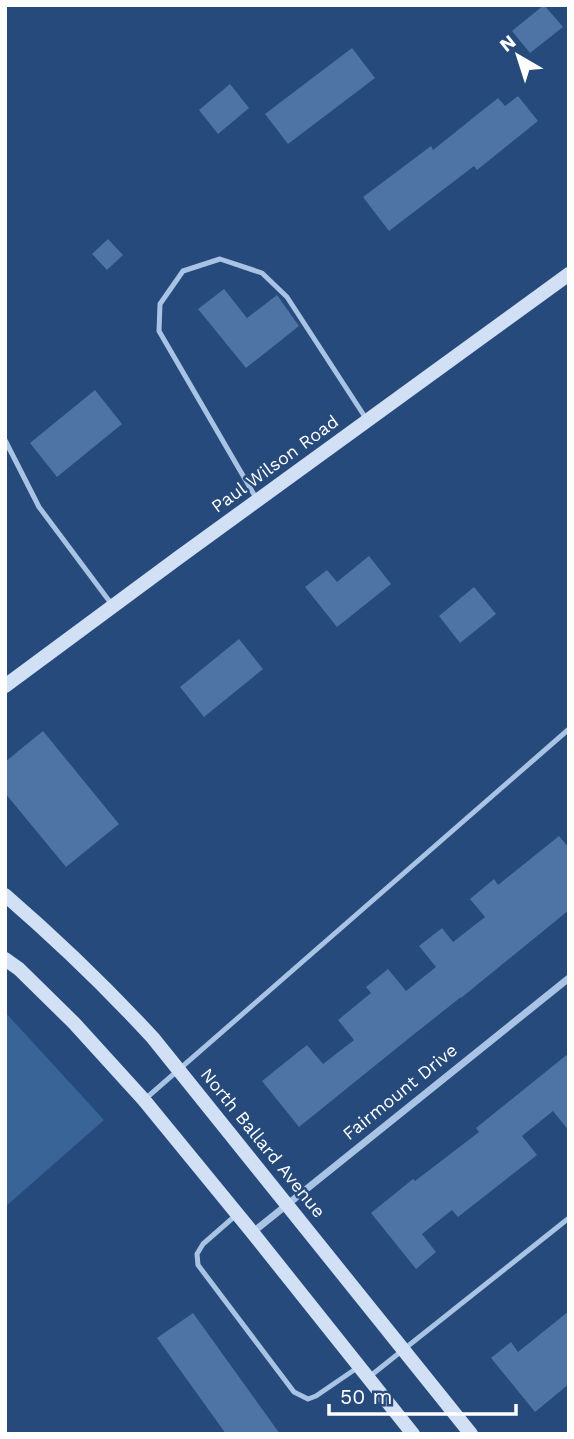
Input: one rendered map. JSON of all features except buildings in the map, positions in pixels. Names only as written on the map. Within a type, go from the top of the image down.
[{"type":"main road","name":"Paul Wilson Road","points":[[5,686],[569,274]]},
{"type":"main road","name":"North Ballard Avenue","points":[[5,895],[123,1005],[179,1069],[471,1434]]},
{"type":"main road","points":[[5,959],[19,969],[74,1023],[144,1100],[413,1434]]},
{"type":"street","name":"Fairmount Drive","points":[[252,1232],[569,978]]},
{"type":"lane","points":[[258,500],[159,331],[160,304],[183,271],[220,259],[262,273],[287,297],[367,421]]},
{"type":"lane","points":[[5,440],[39,507],[113,606]]},
{"type":"lane","points":[[144,1100],[569,729]]},
{"type":"lane","points":[[238,1214],[202,1244],[197,1254],[198,1265],[295,1392],[308,1399],[404,1350],[569,1218]]},
{"type":"shaded area","points":[[5,1012],[104,1120],[5,1207]]}]
